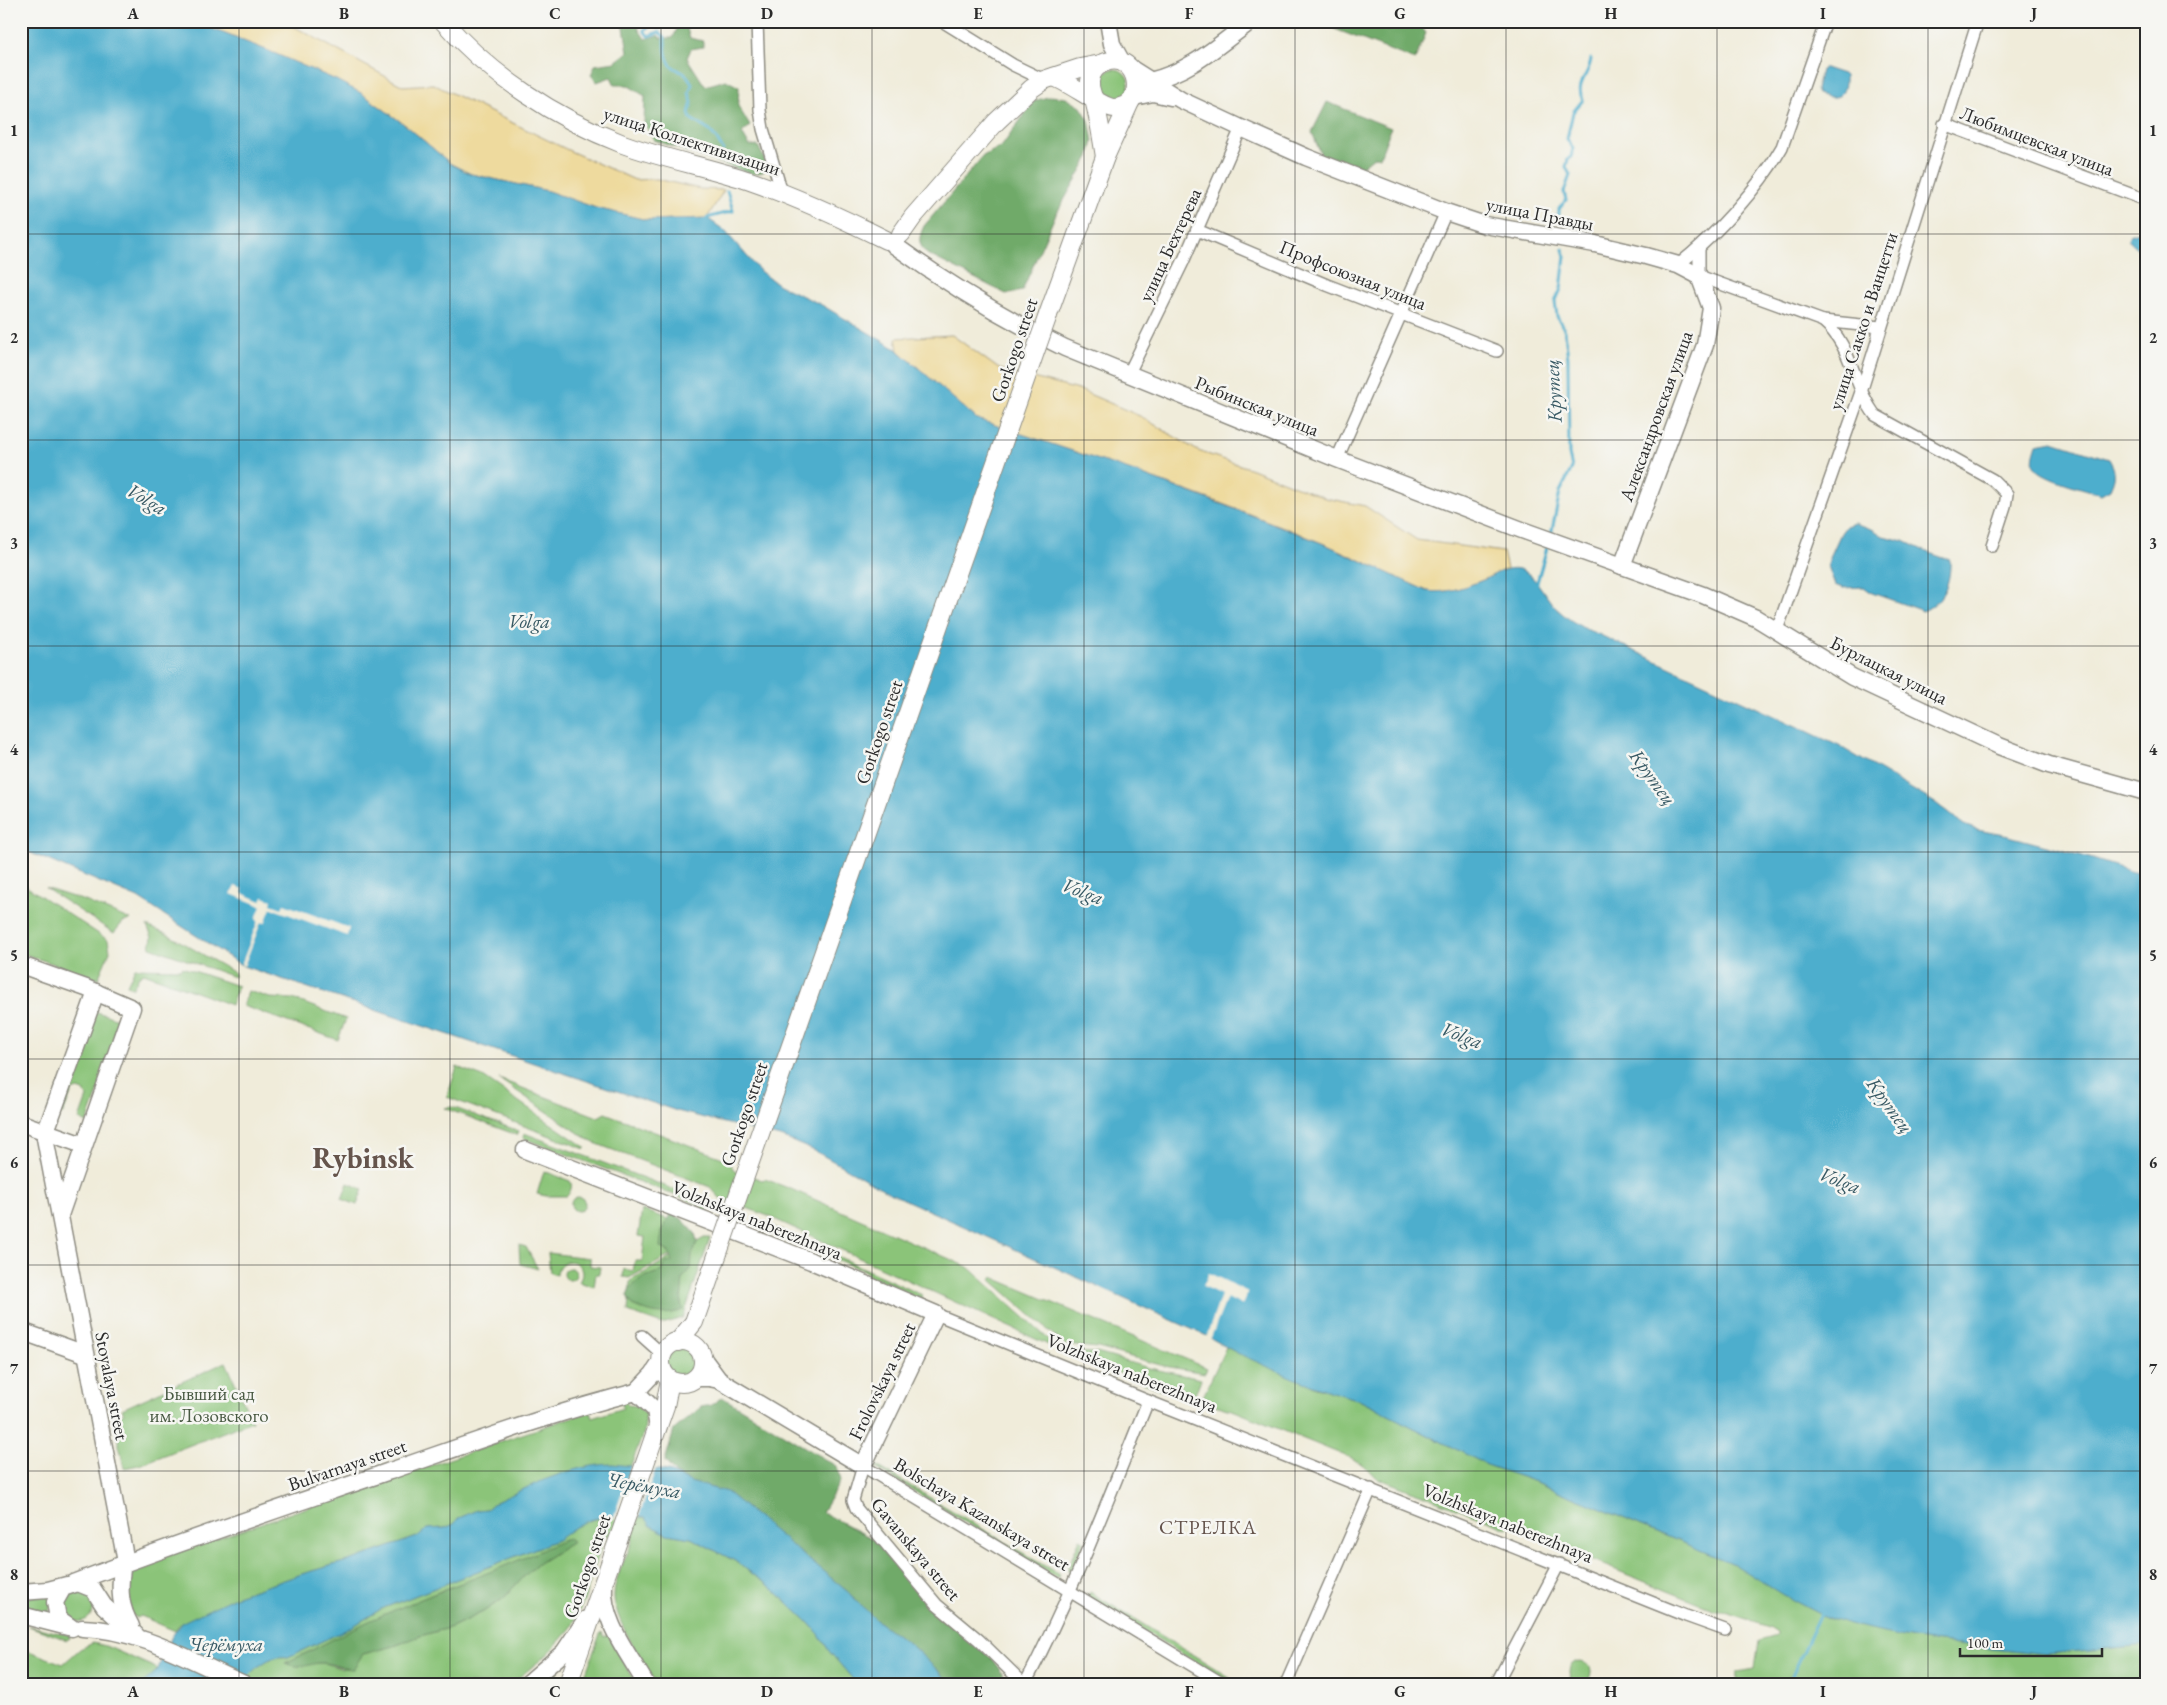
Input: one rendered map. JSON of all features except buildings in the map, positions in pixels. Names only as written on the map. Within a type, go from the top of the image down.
[{"type":"main road","name":"улица Коллективизации","points":[[443,21],[466,46],[504,78],[576,123],[624,144],[748,181],[782,193],[866,230],[893,236]]},
{"type":"main road","points":[[893,236],[913,217],[996,122],[1031,89],[1049,78],[1080,68],[1115,64]]},
{"type":"main road","points":[[1105,157],[1094,98],[1090,88],[1091,77],[1115,64]]},
{"type":"main road","points":[[1049,78],[1066,81],[1094,98],[1102,106],[1120,107],[1132,99],[1137,86],[1115,64]]},
{"type":"main road","name":"Gorkogo street","points":[[694,1322],[1048,315],[1105,157],[1132,99]]},
{"type":"main road","points":[[678,1342],[694,1322]]},
{"type":"main road","points":[[694,1322],[702,1368],[682,1380],[664,1374],[661,1358],[669,1345],[687,1342],[699,1352]]},
{"type":"main road","name":"Gorkogo street","points":[[568,1684],[665,1406],[682,1380]]},
{"type":"street","points":[[757,21],[762,120],[782,193]]},
{"type":"street","points":[[942,21],[1012,66],[1049,78]]},
{"type":"street","points":[[1150,80],[1169,76],[1191,66],[1251,21]]},
{"type":"street","name":"улица Сакко и Ванцетти","points":[[1777,630],[1862,389],[1978,21]]},
{"type":"street","points":[[1678,265],[1699,248],[1764,176],[1782,147],[1822,22]]},
{"type":"street","points":[[1109,26],[1115,64]]},
{"type":"street","name":"улица Правды","points":[[1115,64],[1150,80],[1181,100],[1241,128],[1446,212],[1485,225],[1595,244],[1678,265],[1699,276],[1823,321],[1832,329],[1843,344],[1867,405],[1875,415],[1993,480],[2007,494],[1992,546]]},
{"type":"street","points":[[1181,100],[1180,89],[1191,66]]},
{"type":"street","name":"улица Правды","points":[[1132,99],[1153,94],[1181,100]]},
{"type":"street","name":"Любимцевская улица","points":[[1944,124],[2146,200]]},
{"type":"street","name":"улица Бехтерева","points":[[1128,375],[1197,230],[1241,128]]},
{"type":"street","points":[[1337,460],[1446,212]]},
{"type":"street","name":"Профсоюзная улица","points":[[1197,230],[1327,286],[1497,351]]},
{"type":"street","name":"Рыбинская улица","points":[[893,236],[919,263],[1026,329],[1128,375],[1337,460],[1622,566]]},
{"type":"street","name":"Александровская улица","points":[[1622,566],[1705,345],[1711,308],[1699,276],[1699,248]]},
{"type":"street","points":[[1823,321],[1880,327]]},
{"type":"street","name":"Бурлацкая улица","points":[[1622,566],[1703,595],[1756,618],[1852,677],[1999,746],[2049,764],[2146,792]]},
{"type":"street","points":[[21,965],[96,992]]},
{"type":"street","name":"Stoyalaya street","points":[[60,1217],[132,1008],[96,992],[46,1132],[46,1144],[124,1566],[120,1593],[121,1604],[126,1618],[137,1637]]},
{"type":"street","points":[[21,1123],[84,1145]]},
{"type":"street","name":"Volzhskaya naberezhnaya","points":[[525,1150],[811,1261],[1148,1401],[1725,1630]]},
{"type":"street","name":"Frolovskaya street","points":[[863,1466],[936,1314]]},
{"type":"street","points":[[21,1331],[85,1354]]},
{"type":"street","points":[[642,1336],[661,1358],[654,1374],[636,1392],[655,1410],[656,1434]]},
{"type":"street","points":[[699,1352],[719,1380]]},
{"type":"street","points":[[682,1380],[709,1378],[719,1380]]},
{"type":"street","name":"Bolschaya Kazanskaya street","points":[[719,1380],[1223,1684]]},
{"type":"street","name":"Bulvarnaya street","points":[[21,1592],[48,1590],[70,1584],[493,1436],[636,1392]]},
{"type":"street","points":[[1024,1684],[1050,1636],[1071,1591],[1148,1401]]},
{"type":"street","name":"Gavanskaya street","points":[[863,1466],[854,1500],[856,1508],[937,1605],[980,1640],[1024,1684]]},
{"type":"street","points":[[1286,1684],[1370,1489]]},
{"type":"street","points":[[1496,1684],[1559,1564]]},
{"type":"street","points":[[21,1611],[77,1628],[95,1620],[100,1610],[100,1601],[110,1591],[124,1566]]},
{"type":"street","points":[[527,1684],[554,1662],[571,1643],[585,1622],[605,1579]]},
{"type":"street","points":[[605,1579],[604,1599],[609,1620],[646,1684]]},
{"type":"street","points":[[77,1628],[62,1622],[55,1608],[56,1597],[70,1584],[88,1586],[96,1593],[100,1601],[137,1637]]},
{"type":"street","points":[[21,1615],[77,1628],[104,1629],[137,1637],[244,1684]]},
{"type":"green space","points":[[623,21],[647,21],[638,28],[645,39],[658,35],[661,38],[673,38],[679,24],[685,23],[690,38],[703,41],[703,47],[691,49],[687,58],[705,86],[726,80],[739,87],[738,106],[750,126],[742,133],[749,145],[758,146],[767,164],[763,172],[752,174],[654,140],[644,123],[645,96],[627,85],[615,85],[611,77],[597,82],[591,75],[595,65],[615,62],[628,52]]},
{"type":"green space","points":[[1314,21],[1380,21],[1380,26],[1387,31],[1417,22],[1426,33],[1415,60]]},
{"type":"green space","points":[[1114,69],[1125,73],[1129,84],[1125,95],[1114,99],[1103,95],[1099,84],[1103,73]]},
{"type":"green space","points":[[1051,96],[1066,98],[1081,107],[1089,120],[1093,141],[1089,157],[1055,216],[1022,291],[1006,294],[927,254],[920,241],[921,234],[924,226],[983,156],[1002,146],[1034,101]]},
{"type":"green space","points":[[1327,102],[1391,128],[1380,157],[1375,156],[1360,168],[1321,155],[1312,132]]},
{"type":"green space","points":[[21,883],[108,940],[110,951],[98,979],[21,953]]},
{"type":"green space","points":[[45,888],[85,901],[131,920],[123,922],[114,933]]},
{"type":"green space","points":[[147,926],[169,935],[235,973],[234,977],[150,947],[152,937]]},
{"type":"green space","points":[[182,967],[238,986],[231,1005],[144,973],[139,976],[133,988],[127,985],[135,968],[182,969]]},
{"type":"green space","points":[[248,991],[270,998],[293,999],[346,1019],[338,1040],[243,1006]]},
{"type":"green space","points":[[94,1011],[124,1021],[87,1123],[79,1119],[87,1097],[84,1091],[78,1089],[72,1091],[63,1114],[57,1112]]},
{"type":"green space","points":[[457,1067],[483,1077],[585,1147],[585,1149],[447,1097]]},
{"type":"green space","points":[[499,1079],[598,1117],[605,1113],[728,1160],[734,1170],[791,1189],[968,1267],[1056,1346],[1055,1348],[768,1216],[720,1198],[710,1187],[592,1142]]},
{"type":"green space","points":[[452,1107],[519,1131],[517,1135],[444,1108]]},
{"type":"green space","points":[[524,1133],[710,1203],[706,1214],[703,1214],[701,1205],[523,1138]]},
{"type":"green space","points":[[544,1171],[570,1181],[570,1193],[567,1196],[537,1194]]},
{"type":"green space","points":[[348,1183],[363,1189],[357,1205],[342,1199]]},
{"type":"green space","points":[[575,1197],[581,1197],[585,1204],[581,1211],[575,1211],[571,1207],[571,1201]]},
{"type":"green space","points":[[642,1210],[690,1227],[678,1251],[629,1278],[623,1277],[624,1269],[633,1271],[635,1261],[642,1261],[645,1237],[638,1236]]},
{"type":"green space","points":[[670,1214],[681,1218],[695,1233],[697,1242],[692,1255],[691,1269],[683,1278],[681,1303],[683,1310],[657,1314],[632,1305],[627,1296],[636,1282],[662,1271],[664,1263],[672,1262],[669,1252],[660,1247],[662,1232]]},
{"type":"green space","points":[[756,1219],[922,1295],[923,1301],[873,1281],[865,1271],[753,1226]]},
{"type":"green space","points":[[704,1238],[710,1238],[683,1318],[662,1324],[628,1312],[630,1281]]},
{"type":"green space","points":[[519,1245],[526,1247],[538,1269],[520,1264]]},
{"type":"green space","points":[[548,1253],[590,1258],[590,1266],[600,1267],[599,1274],[596,1274],[594,1287],[579,1282],[582,1271],[574,1262],[562,1264],[558,1268],[557,1275],[550,1273]]},
{"type":"green space","points":[[568,1268],[572,1268],[576,1274],[572,1280],[568,1280],[564,1276],[564,1272]]},
{"type":"green space","points":[[992,1277],[1207,1368],[1205,1373],[1164,1366],[1098,1348],[1065,1345],[991,1280]]},
{"type":"green space","points":[[682,1346],[688,1347],[693,1351],[697,1356],[697,1368],[693,1373],[688,1377],[682,1378],[676,1377],[671,1373],[667,1368],[666,1362],[667,1356],[671,1351],[676,1347]]},
{"type":"green space","points":[[1226,1347],[1316,1387],[1357,1399],[1489,1466],[1539,1483],[1731,1563],[1806,1607],[1831,1619],[1914,1639],[2046,1654],[2146,1645],[2146,1684],[1801,1684],[1792,1676],[1788,1676],[1783,1684],[1737,1684],[1738,1672],[1755,1669],[1759,1640],[1777,1635],[1777,1632],[1771,1628],[1710,1608],[1529,1535],[1529,1531],[1510,1524],[1508,1528],[1375,1477],[1364,1465],[1353,1459],[1235,1411],[1201,1401]]},
{"type":"green space","points":[[1071,1352],[1097,1353],[1149,1368],[1201,1379],[1192,1402],[1071,1354]]},
{"type":"green space","name":"Бывший сад им. Лозовского","points":[[226,1362],[252,1421],[139,1465],[124,1468],[113,1417],[124,1413],[122,1409]]},
{"type":"green space","points":[[722,1397],[836,1466],[841,1480],[822,1512],[879,1542],[925,1602],[992,1659],[1010,1684],[952,1684],[910,1644],[876,1620],[848,1592],[727,1492],[690,1482],[675,1473],[665,1461],[674,1430],[701,1407],[711,1405]]},
{"type":"green space","points":[[621,1401],[626,1401],[628,1405],[637,1406],[646,1414],[644,1432],[630,1467],[594,1467],[577,1470],[543,1481],[494,1503],[487,1509],[477,1510],[459,1518],[455,1524],[445,1528],[428,1529],[417,1537],[355,1559],[305,1573],[237,1596],[179,1625],[175,1631],[141,1616],[137,1618],[129,1613],[128,1574],[144,1563],[590,1411],[592,1418],[623,1408]]},
{"type":"green space","points":[[872,1463],[1060,1575],[1058,1579],[873,1466]]},
{"type":"green space","points":[[608,1516],[645,1517],[667,1534],[691,1538],[735,1561],[771,1587],[806,1620],[857,1684],[656,1684],[623,1627],[615,1604],[615,1587],[633,1539],[605,1535],[584,1601],[571,1628],[548,1654],[511,1684],[306,1684],[307,1681],[295,1679],[286,1684],[241,1684],[262,1664],[273,1658],[288,1657],[350,1628],[381,1609],[557,1540],[584,1522]],"holes":[[[572,1542],[539,1563],[504,1598],[483,1612],[452,1627],[363,1654],[342,1669],[325,1663],[286,1663],[367,1623],[445,1589],[540,1552]]]},
{"type":"green space","points":[[568,1538],[573,1542],[539,1563],[504,1598],[483,1612],[452,1627],[363,1654],[353,1669],[325,1663],[298,1666],[285,1663],[367,1622]]},
{"type":"green space","points":[[1080,1539],[1084,1541],[1071,1572],[1067,1570]]},
{"type":"green space","points":[[70,1590],[87,1591],[94,1605],[92,1614],[86,1620],[69,1620],[60,1607]]},
{"type":"green space","points":[[1090,1592],[1241,1684],[1231,1684],[1087,1596]]},
{"type":"green space","points":[[52,1593],[49,1614],[21,1605],[21,1599]]},
{"type":"green space","points":[[29,1626],[69,1635],[70,1638],[67,1640]]},
{"type":"green space","points":[[602,1632],[604,1637],[608,1635],[637,1684],[582,1684]]},
{"type":"green space","points":[[93,1643],[106,1646],[158,1669],[142,1684],[21,1684],[21,1648],[63,1664],[80,1649]]},
{"type":"green space","points":[[1580,1661],[1588,1664],[1591,1672],[1588,1680],[1580,1683],[1572,1680],[1569,1672],[1572,1664]]},
{"type":"green space","points":[[559,1667],[553,1684],[537,1684]]},
{"type":"sand","points":[[192,21],[284,21],[403,86],[433,84],[570,151],[635,180],[657,179],[700,189],[724,190],[707,218],[647,220],[596,208],[548,191],[471,174],[451,164],[408,127],[361,93],[269,51]]},
{"type":"sand","points":[[952,335],[999,369],[1082,391],[1142,417],[1198,451],[1252,469],[1325,498],[1365,506],[1417,540],[1503,552],[1507,569],[1458,589],[1437,592],[1427,591],[1340,550],[1242,511],[977,419],[898,350],[896,338]]},
{"type":"water","name":"Volga","points":[[21,21],[192,21],[269,51],[361,93],[408,127],[451,164],[471,174],[548,191],[596,208],[647,220],[707,218],[724,230],[761,272],[779,285],[820,304],[898,350],[977,419],[1132,471],[1264,520],[1329,546],[1427,591],[1441,592],[1455,589],[1509,569],[1514,568],[1525,571],[1535,580],[1556,608],[1581,626],[1839,746],[1937,804],[1964,825],[1977,830],[2009,836],[2080,855],[2146,876],[2146,1645],[2046,1654],[1914,1639],[1855,1627],[1821,1615],[1783,1595],[1731,1563],[1539,1483],[1489,1466],[1357,1399],[1293,1378],[1237,1353],[1207,1336],[890,1193],[815,1151],[784,1138],[677,1111],[243,966],[138,898],[21,849]]},
{"type":"water","points":[[1825,68],[1845,76],[1844,89],[1839,96],[1824,96],[1818,94],[1816,90],[1821,70]]},
{"type":"water","points":[[2146,223],[2146,250],[2138,249],[2128,240],[2130,235],[2142,231],[2142,224]]},
{"type":"water","points":[[2053,441],[2109,459],[2114,474],[2110,489],[2101,494],[2047,476],[2035,467],[2033,461],[2037,444]]},
{"type":"water","points":[[1854,523],[1874,530],[1883,536],[1904,541],[1929,553],[1950,560],[1949,576],[1945,590],[1936,602],[1923,611],[1872,593],[1864,587],[1843,588],[1835,585],[1828,566],[1831,555],[1846,526]]},
{"type":"water","name":"Черёмуха","points":[[613,1464],[668,1471],[690,1482],[727,1492],[848,1592],[876,1620],[910,1644],[952,1684],[857,1684],[806,1620],[771,1587],[735,1561],[691,1538],[667,1534],[651,1526],[645,1517],[621,1516],[590,1520],[557,1540],[381,1609],[350,1628],[288,1657],[273,1658],[267,1661],[241,1684],[142,1684],[157,1671],[172,1636],[183,1622],[237,1596],[305,1573],[355,1559],[417,1537],[428,1529],[445,1528],[454,1524],[459,1518],[477,1510],[487,1509],[494,1503],[523,1489],[566,1472],[597,1465]]},
{"type":"pier","points":[[235,886],[243,889],[242,893],[261,901],[263,897],[272,900],[271,904],[282,908],[284,904],[349,928],[347,936],[271,908],[265,923],[261,922],[244,966],[241,965],[258,921],[256,919],[261,906],[231,894]]},
{"type":"pier","points":[[1209,1273],[1248,1292],[1242,1305],[1227,1298],[1210,1340],[1206,1338],[1221,1295],[1203,1286]]},
{"type":"pier","points":[[632,1464],[656,1468],[638,1519],[613,1519]]},
{"type":"waterway","points":[[660,21],[644,30],[648,36],[659,32],[665,37],[669,62],[674,68],[684,73],[692,84],[689,93],[692,102],[689,113],[691,119],[710,131],[723,150]]},
{"type":"waterway","points":[[1551,225],[1552,219],[1559,214],[1559,209],[1566,200],[1564,192],[1570,175],[1566,167],[1573,148],[1567,139],[1573,112],[1583,100],[1580,89],[1591,59]]},
{"type":"waterway","points":[[706,222],[707,218],[733,211],[727,191]]},
{"type":"waterway","name":"Крутец","points":[[1551,535],[1560,492],[1572,468],[1569,454],[1568,359],[1565,331],[1557,316],[1555,302],[1561,289],[1565,256],[1563,249]]},
{"type":"waterway","name":"Крутец","points":[[1536,586],[1548,544]]},
{"type":"waterway","points":[[1792,1676],[1822,1611]]},
{"type":"district","name":"Rybinsk","points":[[363,1158]]},
{"type":"district","name":"СТРЕЛКА","points":[[1208,1527]]}]
